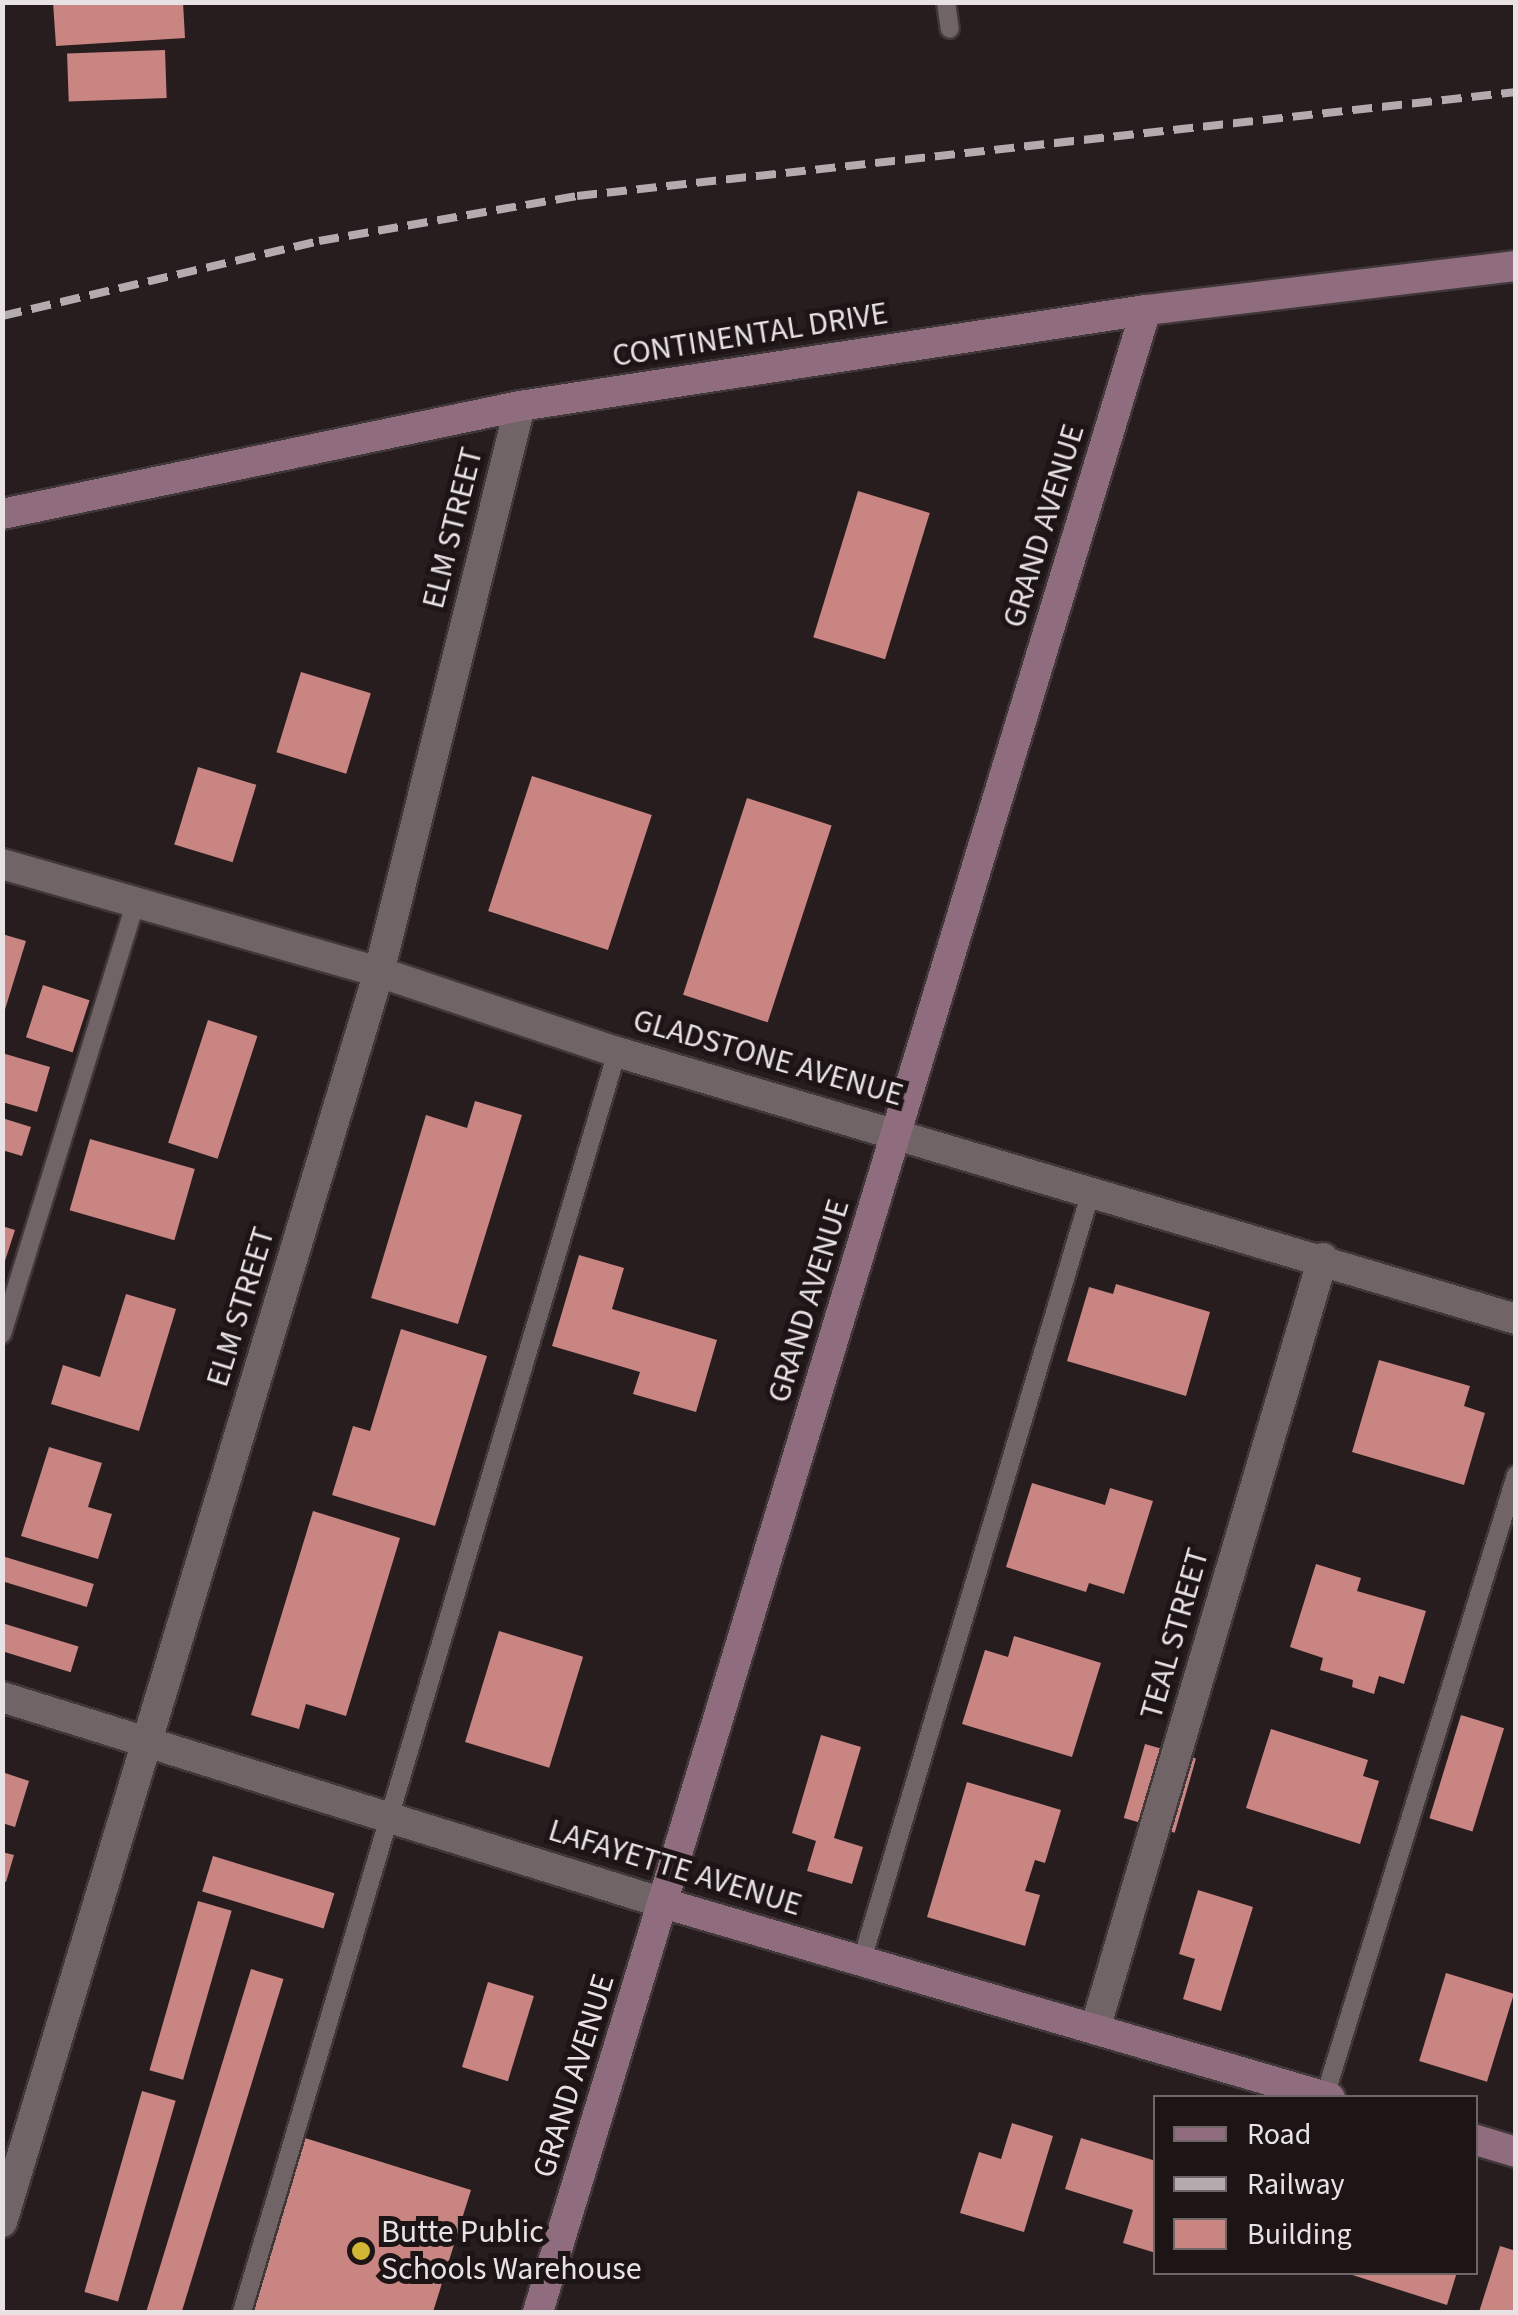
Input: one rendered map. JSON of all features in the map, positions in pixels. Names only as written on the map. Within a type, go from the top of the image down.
[{"type":"main road","name":"CONTINENTAL DRIVE","points":[[5,520],[520,406],[1146,310],[1516,266]]},
{"type":"main road","name":"GRAND AVENUE","points":[[538,2312],[1146,310]]},
{"type":"main road","name":"LAFAYETTE AVENUE","points":[[664,1902],[1321,2095]]},
{"type":"main road","points":[[1478,2141],[1516,2152]]},
{"type":"street","name":"ELM STREET","points":[[2,2222],[378,972],[520,406]]},
{"type":"street","name":"GLADSTONE AVENUE","points":[[2,864],[378,972],[617,1052],[1092,1188],[1516,1320]]},
{"type":"street","name":"TEAL STREET","points":[[1095,2029],[1323,1258]]},
{"type":"street","name":"LAFAYETTE AVENUE","points":[[2,1697],[148,1739],[664,1902]]},
{"type":"lane","points":[[946,2],[950,29]]},
{"type":"lane","points":[[2,1334],[136,902]]},
{"type":"lane","points":[[242,2312],[617,1052]]},
{"type":"lane","points":[[862,1960],[1092,1188]]},
{"type":"lane","points":[[1329,2095],[1516,1475]]},
{"type":"building","points":[[53,2],[183,2],[185,38],[56,46]]},
{"type":"building","points":[[165,50],[167,98],[69,101],[67,53]]},
{"type":"building","points":[[858,491],[930,513],[885,659],[813,637]]},
{"type":"building","points":[[301,672],[371,693],[346,774],[276,752]]},
{"type":"building","points":[[198,767],[256,785],[233,862],[174,844]]},
{"type":"building","points":[[532,776],[652,815],[608,950],[488,911]]},
{"type":"building","points":[[747,798],[832,826],[768,1022],[683,995]]},
{"type":"building","points":[[2,934],[26,941],[3,1016],[2,1016]]},
{"type":"building","points":[[43,985],[90,1000],[73,1052],[26,1037]]},
{"type":"building","points":[[208,1020],[257,1036],[218,1159],[168,1143]]},
{"type":"building","points":[[2,1053],[50,1067],[37,1112],[2,1102]]},
{"type":"building","points":[[475,1101],[522,1115],[458,1324],[371,1298],[426,1115],[467,1128]]},
{"type":"building","points":[[2,1118],[31,1127],[22,1156],[2,1150]]},
{"type":"building","points":[[90,1139],[195,1169],[174,1240],[70,1210]]},
{"type":"building","points":[[2,1226],[15,1230],[3,1267],[2,1267]]},
{"type":"building","points":[[579,1255],[624,1268],[612,1309],[717,1340],[696,1412],[633,1394],[640,1372],[552,1346]]},
{"type":"building","points":[[1116,1284],[1210,1312],[1186,1396],[1067,1361],[1089,1287],[1113,1294]]},
{"type":"building","points":[[126,1294],[176,1309],[139,1431],[51,1404],[63,1365],[100,1377]]},
{"type":"building","points":[[401,1329],[487,1356],[435,1526],[332,1495],[353,1426],[370,1431]]},
{"type":"building","points":[[1379,1360],[1470,1386],[1464,1406],[1485,1413],[1464,1485],[1352,1452]]},
{"type":"building","points":[[49,1447],[102,1463],[88,1507],[112,1514],[98,1559],[21,1536]]},
{"type":"building","points":[[1032,1483],[1105,1505],[1110,1488],[1153,1501],[1124,1594],[1089,1583],[1086,1592],[1006,1567]]},
{"type":"building","points":[[313,1511],[400,1538],[346,1716],[306,1704],[299,1729],[251,1715]]},
{"type":"building","points":[[2,1556],[94,1584],[87,1607],[2,1581]]},
{"type":"building","points":[[1316,1564],[1361,1578],[1357,1591],[1426,1611],[1404,1684],[1379,1676],[1374,1694],[1352,1687],[1353,1680],[1320,1670],[1323,1658],[1290,1647]]},
{"type":"building","points":[[2,1623],[79,1646],[71,1672],[2,1651]]},
{"type":"building","points":[[499,1631],[583,1657],[549,1768],[465,1742]]},
{"type":"building","points":[[1014,1636],[1101,1663],[1072,1757],[962,1724],[985,1650],[1008,1657]]},
{"type":"building","points":[[1461,1715],[1504,1728],[1472,1831],[1429,1818]]},
{"type":"building","points":[[1271,1729],[1368,1760],[1363,1776],[1379,1781],[1360,1844],[1246,1808]]},
{"type":"building","points":[[821,1735],[861,1747],[834,1838],[863,1847],[852,1884],[807,1871],[816,1841],[792,1833]]},
{"type":"building","points":[[1145,1744],[1196,1759],[1175,1833],[1124,1818]]},
{"type":"building","points":[[2,1772],[29,1781],[15,1827],[2,1823]]},
{"type":"building","points":[[967,1782],[1061,1810],[1045,1863],[1035,1860],[1025,1891],[1040,1895],[1025,1946],[927,1917]]},
{"type":"building","points":[[2,1852],[14,1855],[6,1882],[2,1881]]},
{"type":"building","points":[[213,1856],[334,1893],[324,1929],[202,1891]]},
{"type":"building","points":[[1198,1890],[1253,1907],[1221,2011],[1183,1999],[1195,1959],[1179,1954]]},
{"type":"building","points":[[198,1901],[232,1911],[183,2080],[149,2070]]},
{"type":"building","points":[[251,1969],[284,1979],[182,2312],[146,2312]]},
{"type":"building","points":[[1446,1973],[1514,1994],[1487,2082],[1419,2061]]},
{"type":"building","points":[[488,1982],[534,1996],[508,2081],[462,2067]]},
{"type":"building","points":[[142,2091],[176,2101],[118,2302],[84,2292]]},
{"type":"building","points":[[1012,2123],[1053,2136],[1024,2232],[960,2213],[979,2152],[1001,2159]]},
{"type":"building","name":"Butte Public Schools Warehouse","points":[[305,2138],[471,2190],[433,2312],[250,2312]]},
{"type":"building","points":[[1081,2138],[1153,2160],[1153,2252],[1123,2243],[1133,2210],[1065,2189]]},
{"type":"building","points":[[1500,2246],[1516,2251],[1516,2312],[1479,2312]]},
{"type":"building","points":[[1352,2275],[1456,2275],[1447,2305]]},
{"type":"railway","points":[[2,316],[319,241],[577,196],[1516,92]]},
{"type":"place","name":"Butte Public Schools Warehouse","points":[[361,2251]]}]
